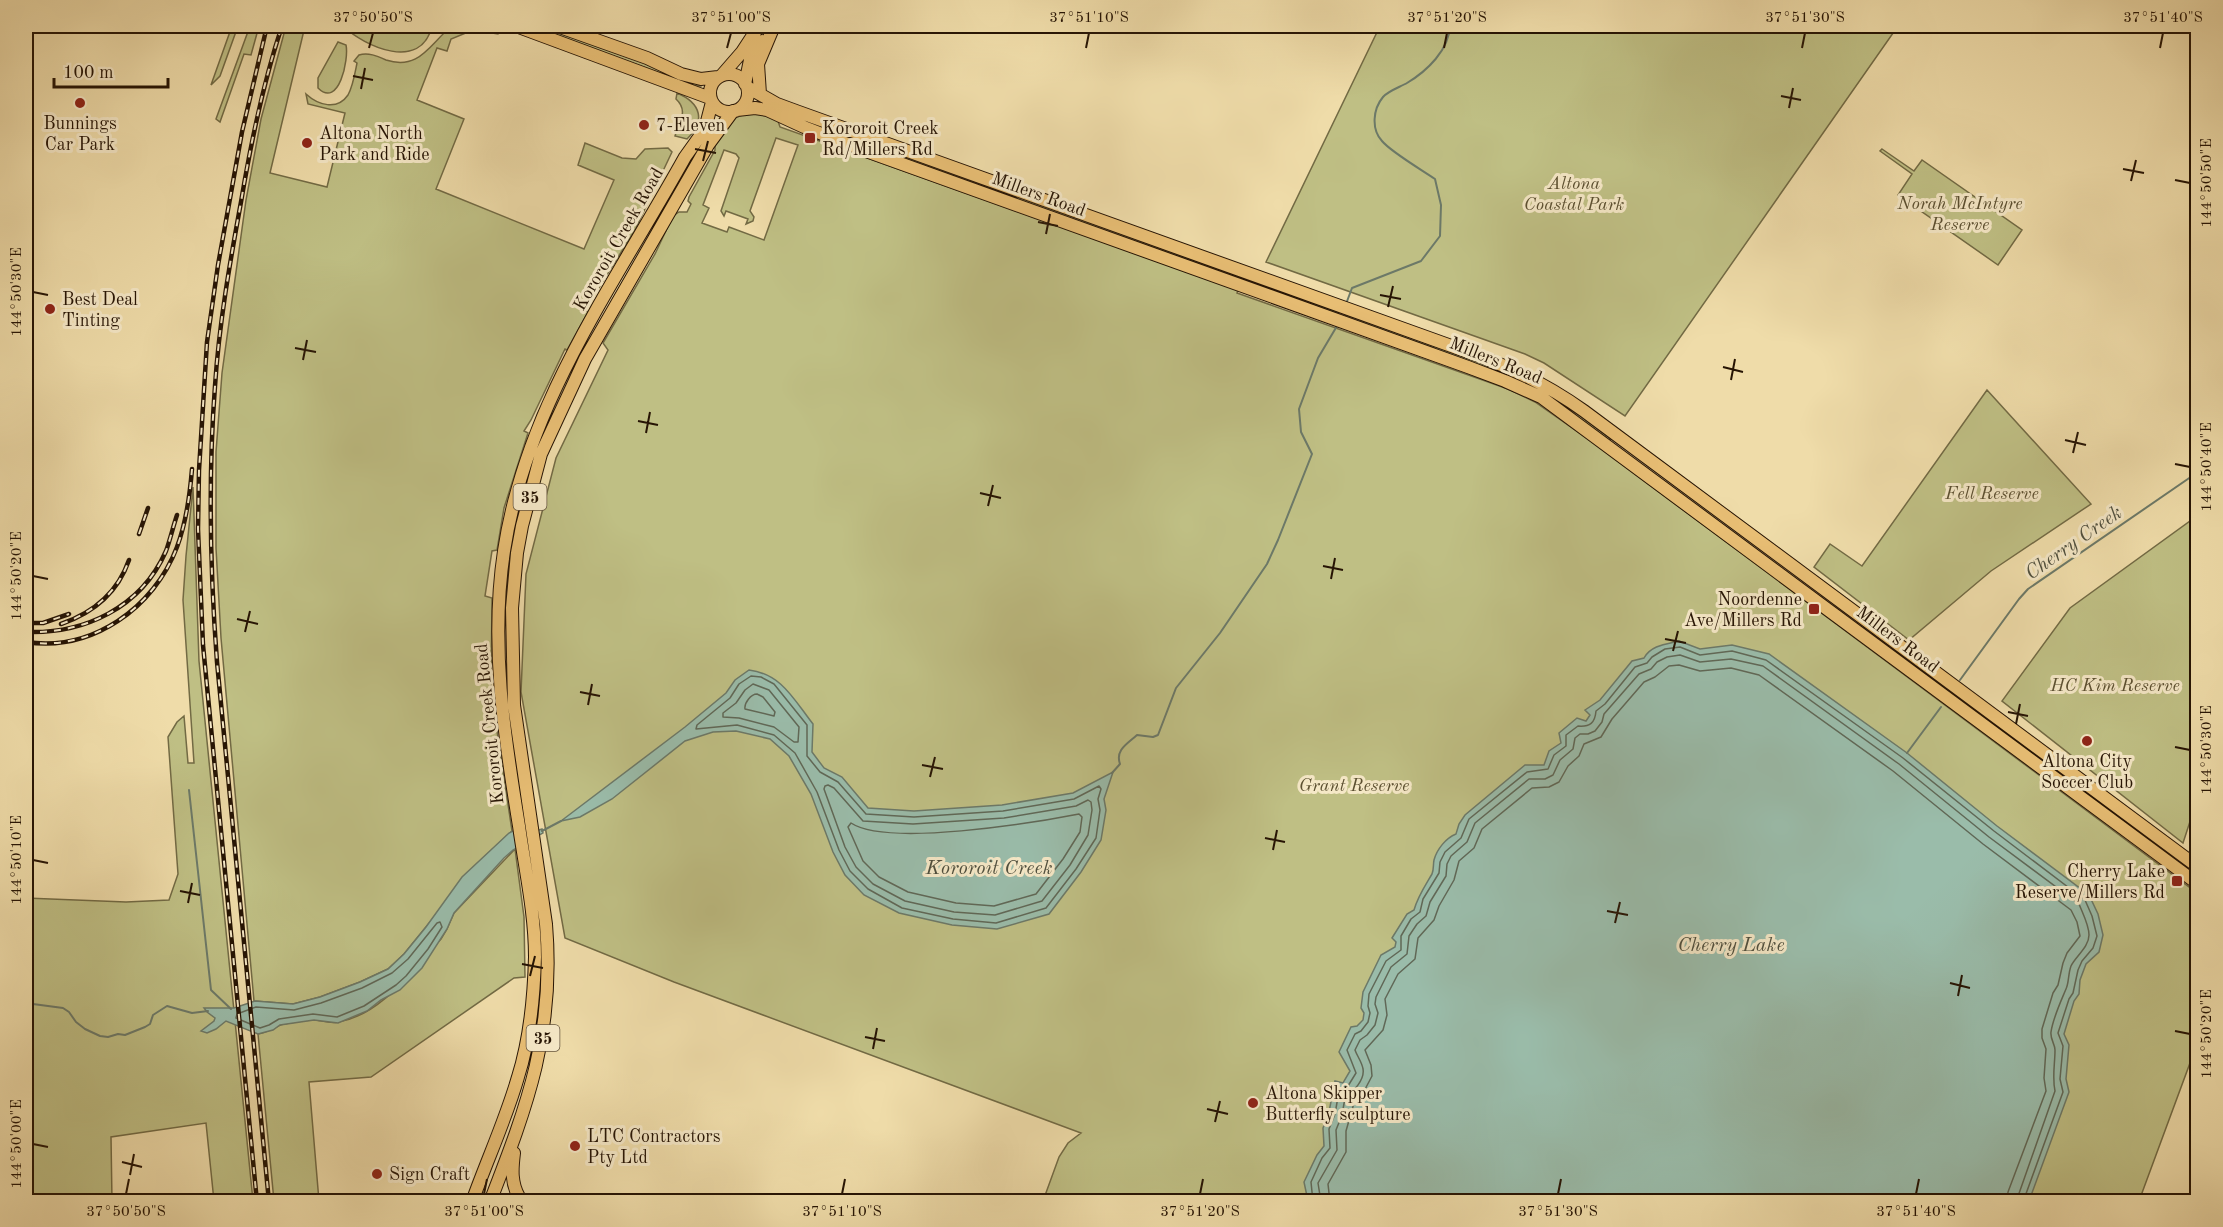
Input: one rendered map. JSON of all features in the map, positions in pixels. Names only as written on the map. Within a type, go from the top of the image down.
[{"type":"main road","points":[[516,26],[711,100],[720,110],[735,111]]},
{"type":"main road","points":[[557,26],[647,58],[681,74],[701,79],[735,75],[746,85]]},
{"type":"main road","name":"35","points":[[711,100],[711,86],[742,52],[759,26]]},
{"type":"main road","points":[[760,94],[758,64],[774,26]]},
{"type":"main road","name":"35","points":[[735,111],[747,98],[746,85],[752,55],[774,26]]},
{"type":"main road","name":"Millers Road","points":[[746,85],[796,111],[1405,329],[1530,377],[1555,390],[2198,867]]},
{"type":"main road","name":"Kororoit Creek Road","points":[[490,1202],[530,1094],[541,1050],[549,960],[546,924],[510,773],[500,692],[498,616],[504,552],[510,518],[523,466],[556,385],[685,157],[705,129],[711,100]]},
{"type":"main road","name":"Millers Road","points":[[735,111],[755,108],[767,110],[866,151],[1400,342],[1505,381],[1541,398],[2198,884]]},
{"type":"main road","name":"Kororoit Creek Road","points":[[472,1202],[517,1083],[530,1028],[535,957],[532,869],[524,771],[514,705],[512,608],[520,535],[541,454],[585,359],[708,145],[735,111]]},
{"type":"main road","points":[[1617,453],[1625,441]]},
{"type":"main road","points":[[519,1197],[513,1183],[512,1168],[520,1122]]},
{"type":"green space","points":[[232,26],[238,26],[220,76],[211,85]]},
{"type":"green space","points":[[250,26],[259,26],[251,55],[244,54],[220,122],[216,119]]},
{"type":"green space","points":[[286,26],[305,26],[270,173],[327,187],[345,113],[308,104],[306,94],[327,105],[338,103],[344,100],[350,91],[357,63],[354,61],[359,55],[369,54],[386,60],[408,62],[424,54],[452,26],[483,26],[500,31],[498,34],[473,30],[451,39],[447,51],[437,48],[417,100],[464,119],[436,189],[584,249],[614,180],[578,165],[585,143],[622,158],[636,159],[645,149],[668,148],[672,152],[635,230],[585,310],[588,312],[567,350],[565,349],[524,431],[528,433],[504,508],[497,550],[492,551],[485,596],[492,598],[491,691],[512,831],[478,863],[404,954],[388,969],[320,997],[293,1004],[254,1001],[221,638],[216,548],[216,452],[222,373],[246,200],[261,119]]},
{"type":"green space","points":[[343,26],[432,26],[426,40],[417,48],[405,52],[378,47]]},
{"type":"green space","points":[[531,26],[544,26],[702,83],[701,86],[695,86]]},
{"type":"green space","name":"Altona Coastal Park","points":[[1380,26],[1898,26],[1625,416],[1544,363],[1525,354],[1266,262]]},
{"type":"green space","points":[[338,42],[346,45],[344,70],[337,87],[332,92],[325,93],[318,88],[318,78]]},
{"type":"green space","points":[[677,93],[691,102],[698,113],[697,126],[687,139],[675,136],[682,112],[680,103],[676,99]]},
{"type":"green space","points":[[758,100],[1340,311],[1336,315],[840,137],[757,103]]},
{"type":"green space","name":"Grant Reserve","points":[[752,113],[765,114],[778,121],[780,127],[1238,290],[1237,293],[1508,389],[1535,402],[1595,444],[2197,893],[2197,1044],[2139,1201],[1043,1201],[1059,1157],[1068,1143],[1081,1133],[674,982],[565,938],[521,692],[526,574],[556,458],[608,350],[603,343],[655,254],[673,216],[679,212],[687,212],[691,204],[688,201],[689,197],[715,150],[715,145],[734,117]],"holes":[[[776,138],[798,145],[764,240],[729,227],[727,232],[702,223],[709,208],[703,205],[724,150],[736,154],[739,158],[721,211],[724,216],[726,211],[748,219],[746,224],[753,221],[754,217],[750,211]]]},
{"type":"green space","name":"Norah McIntyre Reserve","points":[[1882,149],[1914,171],[1922,160],[2022,230],[1998,265],[1898,195],[1912,174],[1880,151]]},
{"type":"green space","points":[[1346,313],[1511,372],[1552,394],[1611,439],[1609,440],[1545,395],[1434,350],[1434,348],[1345,318]]},
{"type":"green space","name":"Fell Reserve","points":[[1987,390],[2091,504],[1991,571],[1909,640],[1814,567],[1830,544],[1862,566]]},
{"type":"green space","points":[[193,487],[199,661],[253,1201],[214,1201],[206,1123],[111,1137],[112,1201],[26,1202],[26,898],[126,902],[169,900],[178,874],[168,737],[177,722],[184,716],[188,763],[194,763],[183,600]]},
{"type":"green space","name":"HC Kim Reserve","points":[[2197,516],[2198,797],[2183,843],[2002,701],[2070,608]]},
{"type":"green space","points":[[1865,626],[2129,823],[2139,833],[1882,645],[1863,628]]},
{"type":"green space","points":[[515,849],[524,917],[525,977],[514,978],[371,1077],[309,1082],[319,1201],[274,1201],[258,1034],[281,1025],[304,1021],[316,1020],[330,1023],[354,1018],[383,1001],[408,977],[441,939],[454,913]]},
{"type":"water","name":"Cherry Lake","points":[[1679,641],[1700,649],[1732,645],[1769,654],[1907,753],[1997,826],[2089,895],[2098,914],[2103,935],[2099,952],[2086,964],[2080,980],[2079,994],[2074,1001],[2064,1034],[2069,1045],[2066,1079],[2069,1092],[2029,1201],[1308,1201],[1304,1182],[1324,1146],[1323,1128],[1329,1112],[1335,1081],[1343,1083],[1350,1071],[1339,1052],[1351,1027],[1357,1026],[1363,1020],[1364,1013],[1361,1008],[1363,992],[1381,955],[1395,947],[1396,942],[1392,938],[1407,914],[1414,910],[1432,874],[1435,856],[1440,848],[1445,841],[1456,834],[1465,815],[1525,765],[1544,765],[1549,751],[1561,743],[1559,733],[1577,718],[1586,721],[1590,715],[1585,710],[1600,700],[1632,661],[1644,658],[1651,650],[1664,644]]},
{"type":"water","name":"Kororoit Creek","points":[[749,670],[770,677],[793,697],[813,724],[812,752],[824,768],[842,777],[868,808],[914,811],[1002,805],[1073,793],[1113,772],[1104,799],[1106,810],[1101,840],[1081,872],[1049,914],[997,929],[952,925],[899,913],[864,895],[845,875],[833,852],[811,794],[789,756],[770,739],[736,731],[713,732],[685,741],[612,799],[580,817],[561,821],[685,727],[726,693],[735,680]]},
{"type":"water","points":[[525,829],[536,831],[542,829],[543,833],[513,850],[504,858],[454,913],[447,929],[422,968],[400,990],[367,1011],[338,1023],[314,1020],[280,1025],[273,1030],[258,1034],[226,1021],[207,1033],[201,1031],[215,1018],[204,1008],[234,1008],[255,1001],[293,1004],[320,997],[388,969],[404,954],[426,927],[462,877],[509,833]]},
{"type":"waterway","name":"Kororoit Creek","points":[[1346,304],[1352,288],[1421,261],[1440,236],[1441,205],[1435,179],[1386,145],[1376,131],[1375,113],[1385,95],[1415,78],[1436,59],[1446,43],[1450,26]]},
{"type":"waterway","name":"Kororoit Creek","points":[[1112,773],[1120,764],[1119,755],[1126,744],[1137,735],[1153,737],[1158,735],[1176,688],[1220,633],[1267,564],[1312,454],[1301,432],[1299,409],[1318,358],[1337,326]]},
{"type":"waterway","name":"Cherry Creek","points":[[1960,680],[2028,589],[2198,472]]},
{"type":"waterway","name":"Cherry Creek","points":[[1907,753],[1941,707]]},
{"type":"waterway","points":[[189,790],[211,990],[231,1009]]},
{"type":"waterway","name":"Kororoit Creek","points":[[542,831],[561,821]]},
{"type":"waterway","name":"Kororoit Creek","points":[[26,1006],[33,1004],[63,1008],[85,1029],[108,1037],[118,1034],[125,1035],[145,1027],[150,1024],[153,1015],[167,1006],[192,1013],[208,1011]]},
{"type":"railway","points":[[257,1202],[203,645],[198,529],[199,470],[207,342],[218,265],[242,132],[267,26]]},
{"type":"railway","points":[[269,1202],[217,662],[211,558],[211,490],[215,386],[225,293],[253,135],[282,26]]},
{"type":"railway","points":[[26,642],[50,643],[74,640],[97,632],[118,621],[137,607],[167,569],[177,547],[187,508],[192,469]]},
{"type":"railway","points":[[139,534],[148,508]]},
{"type":"railway","points":[[26,632],[69,628],[108,614],[126,602],[142,588],[155,571],[166,551],[177,515]]},
{"type":"railway","points":[[61,624],[84,614],[103,600],[118,582],[129,560]]},
{"type":"railway","points":[[26,623],[43,623],[69,614]]},
{"type":"place","name":"Bunnings Car Park","points":[[80,103]]},
{"type":"place","name":"7-Eleven","points":[[644,125]]},
{"type":"place","name":"Kororoit Creek Rd/Millers Rd","points":[[810,138]]},
{"type":"place","name":"Altona North Park and Ride","points":[[307,143]]},
{"type":"place","name":"Best Deal Tinting","points":[[50,309]]},
{"type":"place","name":"Noordenne Ave/Millers Rd","points":[[1814,609]]},
{"type":"place","name":"Altona City Soccer Club","points":[[2087,741]]},
{"type":"place","name":"Cherry Lake Reserve/Millers Rd","points":[[2177,881]]},
{"type":"place","name":"Altona Skipper Butterfly sculpture","points":[[1253,1103]]},
{"type":"place","name":"LTC Contractors Pty Ltd","points":[[575,1146]]},
{"type":"place","name":"Sign Craft","points":[[377,1174]]}]
